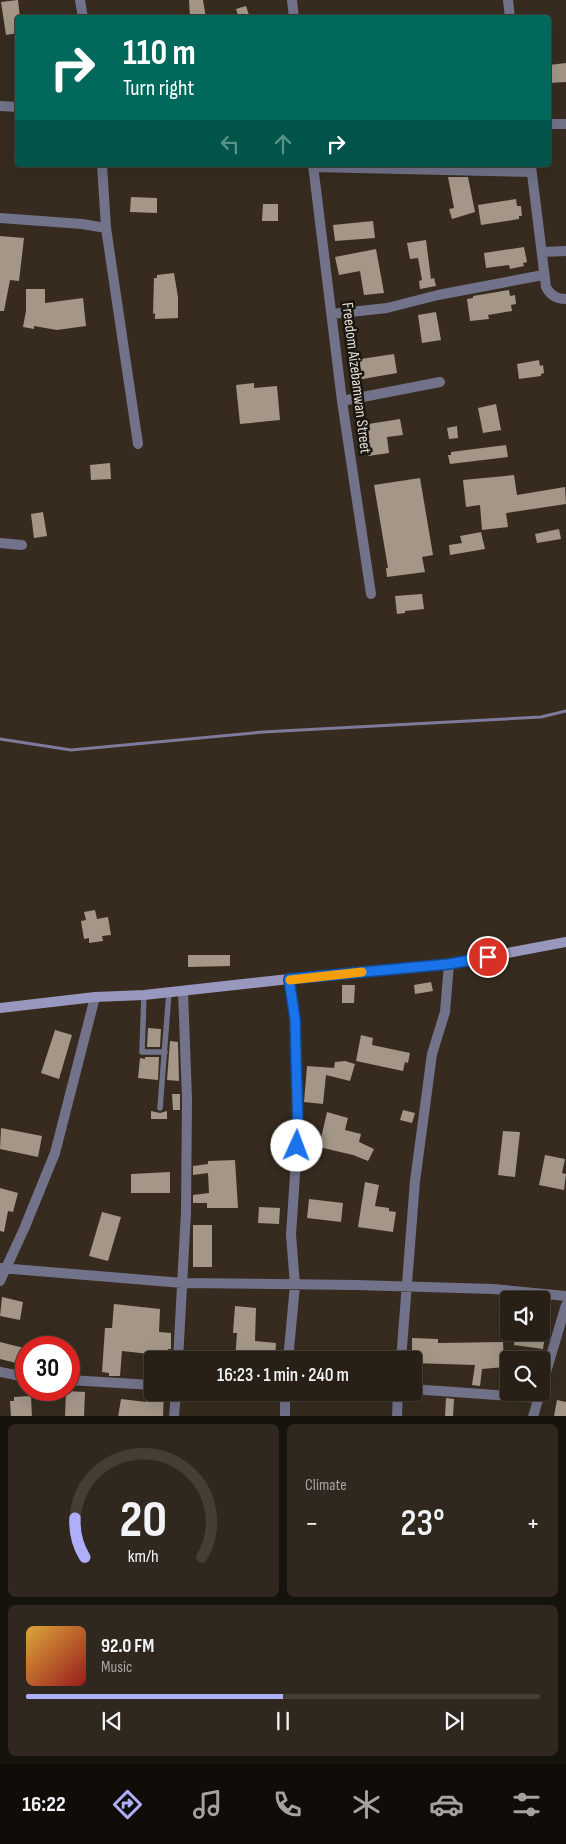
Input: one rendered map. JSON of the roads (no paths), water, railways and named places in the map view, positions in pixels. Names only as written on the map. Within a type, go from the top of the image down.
[{"type":"street","points":[[80,0],[82,15]]},
{"type":"street","points":[[292,0],[294,15]]},
{"type":"street","points":[[508,0],[510,15]]},
{"type":"street","points":[[0,106],[15,107]]},
{"type":"street","points":[[551,124],[566,124]]},
{"type":"street","points":[[102,167],[106,228],[138,444]]},
{"type":"street","name":"Freedom Aizebamwan Street","points":[[313,167],[342,402],[371,594]]},
{"type":"street","points":[[422,167],[531,168],[542,252],[543,276],[549,293],[560,299],[566,299]]},
{"type":"street","points":[[0,218],[82,224],[106,228]]},
{"type":"street","points":[[542,252],[566,251]]},
{"type":"street","points":[[332,314],[387,308],[438,294],[543,276]]},
{"type":"street","points":[[342,402],[440,382]]},
{"type":"street","points":[[0,543],[22,545]]},
{"type":"street","points":[[0,1008],[95,997],[144,995],[449,964],[566,942]]},
{"type":"street","points":[[402,1351],[416,1182],[432,1054],[444,1012],[449,964]]},
{"type":"street","points":[[289,979],[295,1019],[298,1129],[291,1235],[295,1285],[289,1351]]},
{"type":"street","points":[[179,1351],[186,1212],[187,1099],[183,991]]},
{"type":"street","points":[[0,1281],[3,1268],[55,1154],[95,997]]},
{"type":"street","points":[[3,1268],[183,1283],[493,1289],[566,1296]]},
{"type":"street","points":[[550,1359],[566,1305]]},
{"type":"street","points":[[0,1372],[15,1375]]},
{"type":"street","points":[[80,1381],[144,1385]]},
{"type":"street","points":[[422,1390],[500,1392]]},
{"type":"street","points":[[174,1416],[175,1401]]},
{"type":"street","points":[[285,1401],[285,1416]]},
{"type":"street","points":[[397,1416],[398,1401]]},
{"type":"street","points":[[533,1416],[538,1401]]},
{"type":"lane","points":[[160,1108],[169,992]]},
{"type":"lane","points":[[144,995],[142,1052],[165,1052]]},
{"type":"waterway","points":[[0,739],[71,750],[263,732],[541,717],[566,711]]}]
